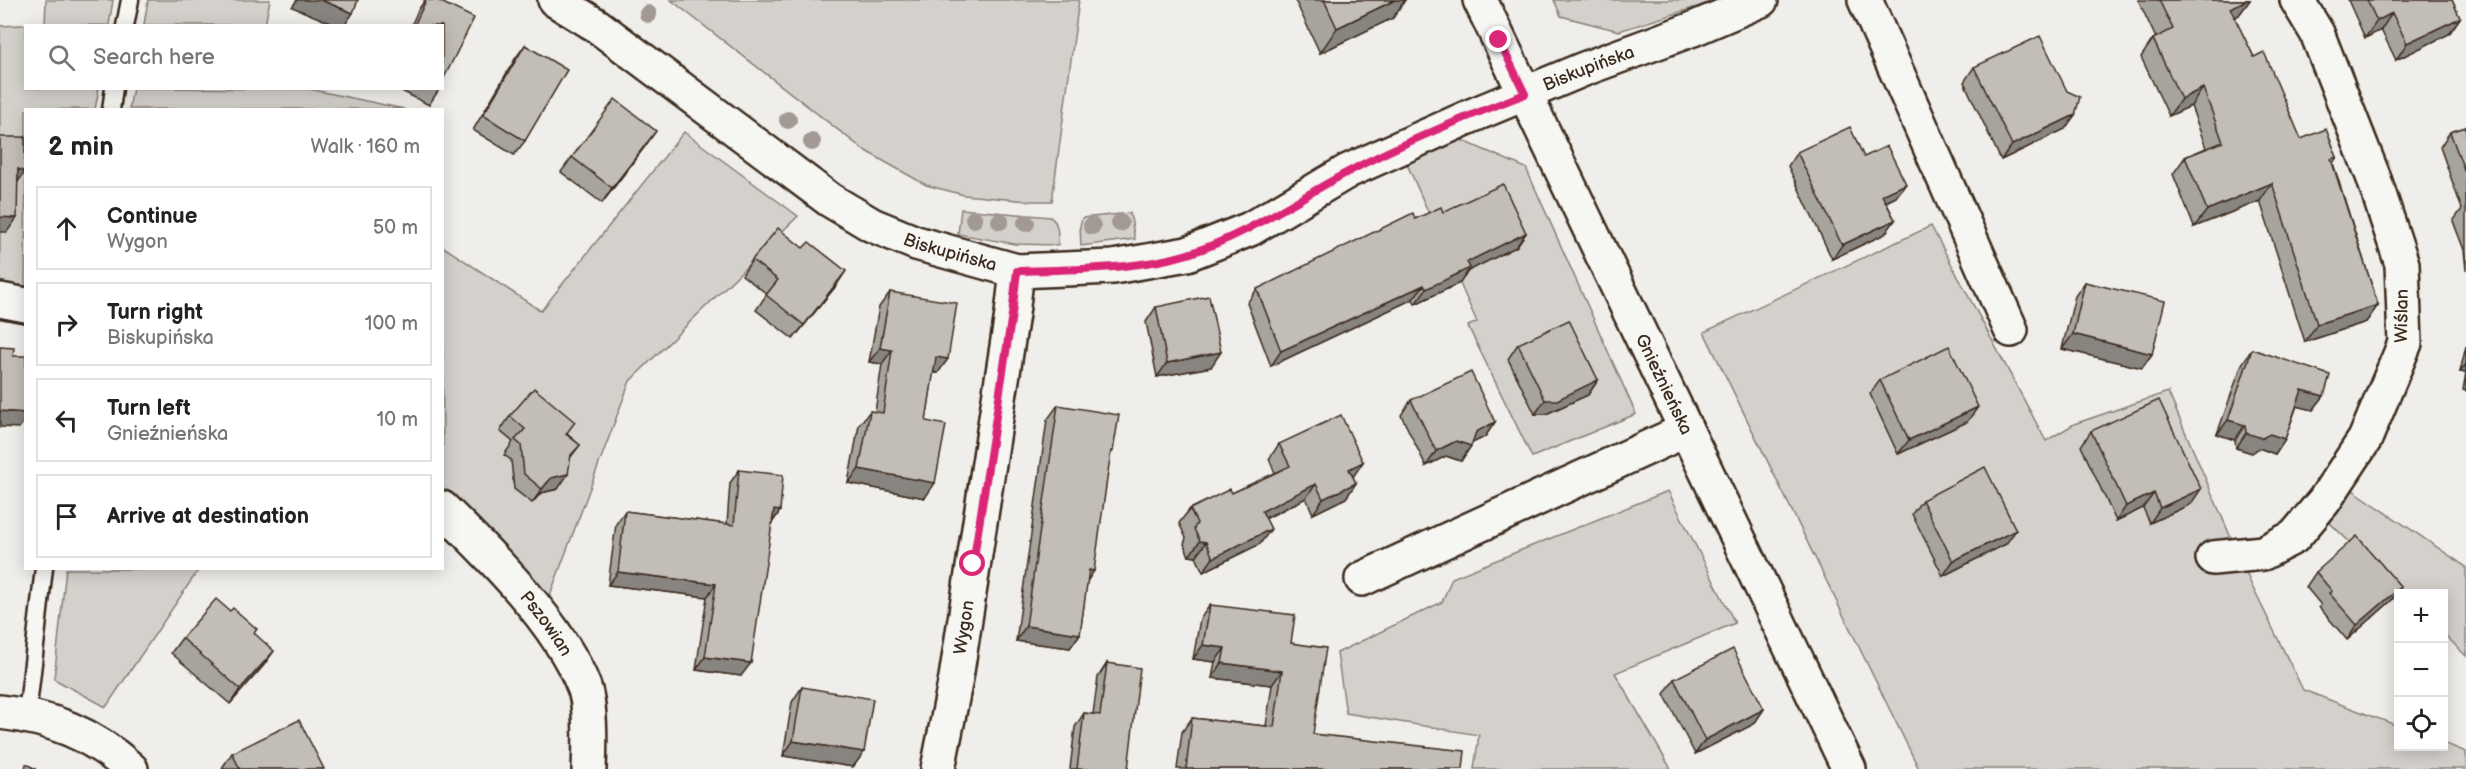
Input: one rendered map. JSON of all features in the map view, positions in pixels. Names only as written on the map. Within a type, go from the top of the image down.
[{"type":"street","name":"Biskupińska","points":[[555,0],[596,25],[830,200],[872,225],[916,243],[1017,271],[1113,267],[1187,254],[1250,229],[1348,171],[1471,116],[1761,0]]},
{"type":"street","name":"Gnieźnieńska","points":[[1480,0],[1849,769]]},
{"type":"street","points":[[1865,0],[2011,330]]},
{"type":"street","name":"Wiślan","points":[[2214,558],[2263,553],[2294,537],[2324,501],[2365,439],[2405,343],[2402,264],[2373,176],[2317,33],[2296,0]]},
{"type":"street","name":"Wygon","points":[[938,769],[956,678],[1017,271]]},
{"type":"street","points":[[0,300],[24,305]]},
{"type":"street","points":[[1362,579],[1686,430]]},
{"type":"street","name":"Pszowian","points":[[444,510],[503,569],[560,642],[585,688],[590,740],[589,769]]},
{"type":"street","points":[[13,714],[60,723],[103,747],[130,769]]},
{"type":"lane","points":[[125,24],[130,0]]},
{"type":"lane","points":[[111,108],[114,90]]},
{"type":"lane","points":[[13,714],[44,570]]},
{"type":"shaded area","points":[[46,0],[113,0],[109,24],[45,24]]},
{"type":"shaded area","points":[[148,0],[270,0],[265,24],[144,24]]},
{"type":"shaded area","points":[[671,0],[1079,0],[1052,201],[964,195],[926,185],[864,150]]},
{"type":"shaded area","points":[[1554,0],[1719,0],[1619,31],[1561,16]]},
{"type":"shaded area","points":[[24,25],[24,90],[99,90],[95,108],[24,108],[24,287],[0,283],[0,26]]},
{"type":"shaded area","points":[[133,90],[314,90],[399,108],[129,108]]},
{"type":"shaded area","points":[[684,132],[798,216],[630,381],[544,611],[514,560],[444,492],[444,247],[541,311]]},
{"type":"shaded area","points":[[1459,139],[1526,168],[1636,414],[1532,457],[1468,326],[1477,322],[1407,164]]},
{"type":"shaded area","points":[[961,209],[1050,217],[1056,225],[1058,245],[1015,244],[958,234]]},
{"type":"shaded area","points":[[1130,213],[1135,239],[1081,246],[1082,218]]},
{"type":"shaded area","points":[[1931,226],[2046,441],[2074,424],[2168,392],[2251,584],[2303,690],[2394,724],[2394,751],[2448,751],[2448,745],[2466,752],[2466,769],[1919,769],[1704,332]]},
{"type":"shaded area","points":[[2347,486],[2466,567],[2466,656],[2448,638],[2448,589],[2398,589],[2327,520]]},
{"type":"shaded area","points":[[1668,491],[1735,623],[1615,673],[1671,769],[1474,769],[1479,735],[1346,713],[1337,653],[1442,602],[1452,578]]},
{"type":"shaded area","points":[[66,570],[198,570],[106,707],[54,679]]},
{"type":"building","points":[[321,0],[358,0],[353,13]]},
{"type":"building","points":[[426,0],[437,0],[474,18],[444,78],[444,24],[415,24]]},
{"type":"building","points":[[1324,0],[1395,0],[1337,28]]},
{"type":"building","points":[[2159,0],[2247,0],[2230,8],[2254,57],[2264,52],[2301,139],[2326,129],[2337,157],[2331,159],[2378,305],[2317,324],[2272,183],[2207,210],[2185,157],[2223,142],[2203,88],[2181,99],[2153,39],[2173,29]]},
{"type":"building","points":[[2367,0],[2452,0],[2460,18],[2407,43],[2392,13],[2377,21]]},
{"type":"building","points":[[2040,36],[2067,91],[2080,97],[2075,115],[2012,145],[1974,67]]},
{"type":"building","points":[[525,45],[567,70],[525,141],[483,115]]},
{"type":"building","points":[[615,99],[656,131],[612,188],[572,157]]},
{"type":"building","points":[[1850,127],[1864,157],[1887,146],[1906,184],[1882,195],[1895,220],[1842,245],[1797,152]]},
{"type":"building","points":[[2466,127],[2466,175],[2450,132]]},
{"type":"building","points":[[0,137],[24,137],[24,172],[18,169],[17,218],[0,217]]},
{"type":"building","points":[[1503,184],[1526,233],[1467,262],[1470,268],[1426,289],[1424,285],[1281,351],[1257,289],[1413,213],[1415,219],[1441,207],[1443,212]]},
{"type":"building","points":[[778,228],[803,248],[809,242],[846,271],[804,325],[766,295],[778,280],[752,260]]},
{"type":"building","points":[[2085,282],[2165,301],[2152,354],[2073,334]]},
{"type":"building","points":[[890,292],[957,303],[948,359],[936,357],[926,421],[946,425],[935,483],[859,469],[870,411],[883,413],[892,350],[880,348]]},
{"type":"building","points":[[1209,296],[1221,352],[1167,363],[1156,307]]},
{"type":"building","points":[[1569,320],[1598,380],[1557,400],[1545,400],[1518,344]]},
{"type":"building","points":[[1949,346],[1978,407],[1909,440],[1880,380]]},
{"type":"building","points":[[0,347],[14,348],[13,356],[24,356],[24,413],[0,411]]},
{"type":"building","points":[[2252,349],[2330,375],[2324,396],[2302,390],[2285,439],[2270,434],[2262,438],[2246,433],[2245,425],[2228,420]]},
{"type":"building","points":[[1471,372],[1495,422],[1476,432],[1471,446],[1456,441],[1436,451],[1411,400]]},
{"type":"building","points":[[534,388],[575,422],[566,434],[580,445],[571,455],[568,474],[551,478],[542,489],[524,474],[521,445],[515,440],[525,429],[510,416]]},
{"type":"building","points":[[2159,400],[2201,489],[2160,508],[2154,493],[2126,506],[2091,431]]},
{"type":"building","points":[[1058,405],[1119,415],[1113,451],[1111,451],[1094,571],[1089,570],[1080,634],[1026,626]]},
{"type":"building","points":[[1341,415],[1363,462],[1349,469],[1356,483],[1323,499],[1316,484],[1262,511],[1271,529],[1213,558],[1206,542],[1200,541],[1194,529],[1197,523],[1190,509],[1230,489],[1232,493],[1290,466],[1279,444]]},
{"type":"building","points":[[1985,467],[2016,530],[1953,561],[1922,500]]},
{"type":"building","points":[[739,470],[783,475],[780,511],[774,510],[751,663],[705,657],[716,584],[618,572],[625,511],[734,525]]},
{"type":"building","points":[[2357,536],[2401,587],[2394,589],[2394,593],[2357,625],[2329,593],[2332,591],[2316,572]]},
{"type":"building","points":[[216,599],[230,611],[233,608],[257,629],[254,633],[274,651],[240,689],[182,638]]},
{"type":"building","points":[[1210,605],[1295,615],[1291,643],[1326,648],[1313,734],[1465,751],[1463,769],[1186,769],[1192,718],[1274,727],[1282,671],[1222,663],[1225,648],[1203,645]]},
{"type":"building","points":[[1733,649],[1764,709],[1705,740],[1674,679]]},
{"type":"building","points":[[1107,663],[1140,668],[1128,769],[1077,769],[1084,713],[1100,715]]},
{"type":"building","points":[[802,687],[873,699],[864,752],[793,741]]},
{"type":"building","points":[[299,720],[324,769],[240,769],[232,753]]},
{"type":"building","points":[[26,764],[36,769],[25,769]]},
{"type":"route","points":[[973,564],[1017,271],[1113,267],[1187,254],[1250,229],[1348,171],[1525,94],[1499,40]]}]
